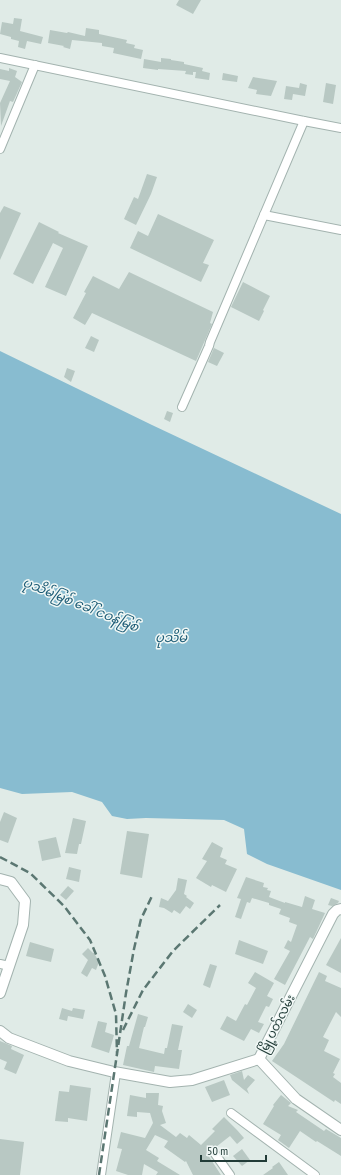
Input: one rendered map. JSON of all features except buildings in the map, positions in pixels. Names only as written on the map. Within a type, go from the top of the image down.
[{"type":"street","points":[[0,58],[304,122],[341,128]]},
{"type":"street","points":[[0,149],[35,65]]},
{"type":"street","points":[[182,407],[304,122]]},
{"type":"street","points":[[264,215],[341,230]]},
{"type":"street","points":[[0,879],[11,882],[25,901],[23,924],[4,965],[0,993]]},
{"type":"street","name":"မြို့ပတ်လမ်း","points":[[337,912],[259,1059],[296,1099],[341,1130]]},
{"type":"street","points":[[0,1031],[9,1038],[70,1061],[116,1073],[170,1082],[192,1080],[259,1059]]},
{"type":"street","points":[[101,1175],[116,1073]]},
{"type":"street","points":[[231,1113],[316,1175]]},
{"type":"street","points":[[213,1151],[230,1175]]},
{"type":"water","name":"ပုသိမ်","points":[[0,351],[152,425],[341,514],[341,890],[267,864],[247,854],[244,829],[224,820],[127,819],[112,816],[102,802],[72,792],[22,794],[0,788]]},
{"type":"railway","points":[[0,857],[30,873],[64,906],[90,940],[105,976],[116,1014],[117,1054],[134,949],[141,919],[153,894]]},
{"type":"railway","points":[[123,1030],[143,990],[173,951],[220,905]]},
{"type":"railway","points":[[99,1175],[117,1054]]},
{"type":"water label","name":"ပုသိမ်မြစ် ခေါ် ငဝန်မြစ်","points":[[81,604]]}]
